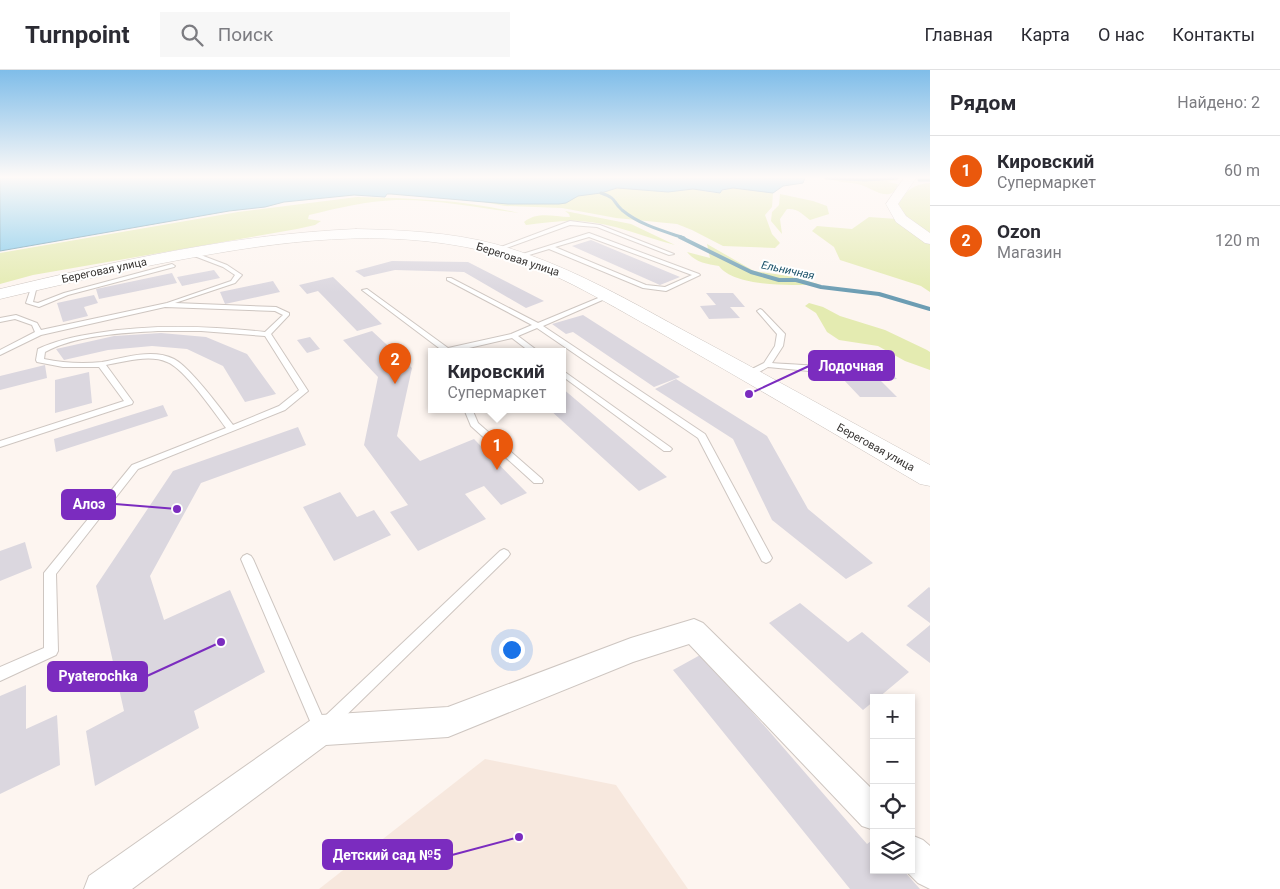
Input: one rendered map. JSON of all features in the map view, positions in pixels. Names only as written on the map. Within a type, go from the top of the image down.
[{"type":"main road","points":[[899,216],[930,240]]},
{"type":"main road","name":"Береговая улица","points":[[0,294],[95,271],[267,239],[354,232],[401,234],[465,242],[496,250],[565,274],[749,374],[930,477]]},
{"type":"street","points":[[102,889],[321,730],[448,722],[631,650],[694,631],[870,810]]},
{"type":"street","points":[[915,856],[930,871]]},
{"type":"lane","points":[[496,250],[570,224],[598,226],[671,254]]},
{"type":"lane","points":[[516,257],[589,235],[697,275],[666,289],[645,287],[550,247]]},
{"type":"lane","points":[[0,353],[39,333],[165,305],[232,282],[239,275],[225,266],[191,253]]},
{"type":"lane","points":[[34,286],[29,303],[39,305],[66,294],[172,266]]},
{"type":"lane","points":[[449,279],[537,325],[702,436],[766,558]]},
{"type":"lane","points":[[365,290],[443,348]]},
{"type":"lane","points":[[460,348],[513,336],[605,296]]},
{"type":"lane","points":[[165,305],[276,309],[287,314],[267,334]]},
{"type":"lane","points":[[749,374],[767,365],[779,346],[781,334],[760,311]]},
{"type":"lane","points":[[0,320],[16,317],[35,324],[39,333]]},
{"type":"lane","points":[[0,674],[51,651],[50,573],[135,467],[231,429],[282,408],[304,391],[267,334],[230,329],[168,328],[106,333],[74,339],[52,345],[41,352],[40,360],[74,367],[144,357],[172,360],[200,389],[231,429]]},
{"type":"lane","points":[[513,336],[530,348]]},
{"type":"lane","points":[[0,444],[129,402],[101,364]]},
{"type":"lane","points":[[767,365],[833,369]]},
{"type":"lane","points":[[566,375],[667,450]]},
{"type":"lane","points":[[470,413],[474,424],[538,481]]},
{"type":"lane","points":[[247,559],[321,730],[504,554]]},
{"type":"shaded area","points":[[485,759],[616,785],[688,889],[319,889]]},
{"type":"green space","points":[[214,216],[309,216],[308,219],[321,221],[315,225],[297,229],[33,275],[0,284],[0,253]]},
{"type":"green space","points":[[539,216],[592,216],[631,224],[675,245],[616,227],[592,222],[566,221],[526,225],[524,222]]},
{"type":"green space","points":[[606,216],[765,216],[772,234],[780,243],[775,248],[723,246],[677,224]]},
{"type":"green space","points":[[772,216],[782,216],[780,219],[782,234],[771,221]]},
{"type":"green space","points":[[805,216],[822,216],[810,220]]},
{"type":"green space","points":[[904,216],[930,216],[930,236]]},
{"type":"green space","points":[[869,217],[897,219],[930,242],[930,292],[921,286],[840,260],[834,247],[812,231],[817,226],[852,229]]},
{"type":"green space","points":[[707,244],[754,271],[789,276],[818,284],[765,284],[737,278],[719,266],[697,260],[687,252],[710,258]]},
{"type":"green space","points":[[809,303],[823,307],[840,316],[885,330],[927,350],[930,352],[930,370],[905,361],[878,346],[839,340],[827,332],[816,313],[805,306]]},
{"type":"water","points":[[0,216],[199,216],[0,251]]},
{"type":"building","points":[[591,240],[680,277],[660,285],[572,246]]},
{"type":"building","points":[[392,261],[468,262],[544,301],[526,308],[464,272],[395,270],[364,277],[355,271]]},
{"type":"building","points":[[214,270],[220,278],[182,286],[177,277]]},
{"type":"building","points":[[172,273],[177,283],[99,299],[96,289]]},
{"type":"building","points":[[333,277],[382,324],[357,331],[318,291],[307,294],[299,285]]},
{"type":"building","points":[[273,281],[280,292],[225,304],[220,292]]},
{"type":"building","points":[[706,293],[733,293],[745,307],[730,307],[740,318],[709,319],[700,306],[716,305]]},
{"type":"building","points":[[94,295],[98,303],[84,307],[88,316],[63,322],[57,303]]},
{"type":"building","points":[[583,315],[680,377],[654,387],[573,332],[566,334],[552,324]]},
{"type":"building","points":[[372,331],[412,368],[397,436],[420,461],[474,439],[527,493],[501,505],[484,486],[465,494],[486,519],[418,551],[390,512],[408,505],[364,445],[378,377],[343,340]]},
{"type":"building","points":[[161,333],[206,337],[247,354],[276,394],[245,402],[223,366],[187,349],[152,346],[108,350],[64,360],[56,349],[114,336]]},
{"type":"building","points":[[310,337],[320,349],[307,353],[297,340]]},
{"type":"building","points":[[876,359],[897,379],[880,380],[897,397],[860,397],[842,378],[862,378],[844,360]]},
{"type":"building","points":[[45,365],[47,378],[0,390],[0,376]]},
{"type":"building","points":[[89,372],[92,403],[55,413],[55,380]]},
{"type":"building","points":[[676,379],[767,436],[808,509],[873,563],[846,579],[772,520],[733,439],[655,389]]},
{"type":"building","points":[[566,391],[667,477],[639,491],[553,413],[566,413]]},
{"type":"building","points":[[163,405],[168,416],[56,452],[54,439]]},
{"type":"building","points":[[298,427],[306,445],[201,483],[150,576],[164,620],[230,590],[265,672],[194,711],[199,728],[95,786],[86,731],[124,711],[96,586],[173,471]]},
{"type":"building","points":[[340,492],[357,517],[374,510],[391,535],[334,561],[303,507]]},
{"type":"building","points":[[25,542],[32,568],[0,581],[0,551]]},
{"type":"building","points":[[930,588],[930,623],[907,606]]},
{"type":"building","points":[[800,603],[848,642],[862,632],[909,672],[883,694],[870,694],[870,704],[863,710],[769,623]]},
{"type":"building","points":[[930,625],[930,663],[906,645]]},
{"type":"building","points":[[702,654],[867,844],[870,842],[870,874],[907,874],[920,889],[850,889],[673,670]]},
{"type":"building","points":[[26,685],[26,729],[57,715],[60,765],[0,794],[0,696]]},
{"type":"waterway","name":"Ельничная","points":[[631,216],[652,227],[684,238]]},
{"type":"waterway","name":"Ельничная","points":[[680,237],[751,272],[779,280],[796,280],[821,287],[879,294],[930,309]]},
{"type":"place","name":"Ozon","points":[[395,384]]},
{"type":"place","name":"Лодочная","points":[[749,394]]},
{"type":"place","name":"Кировский","points":[[497,470]]},
{"type":"place","name":"Алоэ","points":[[177,509]]},
{"type":"place","name":"Pyaterochka","points":[[221,642]]},
{"type":"place","name":"Детский сад №5","points":[[519,837]]}]
